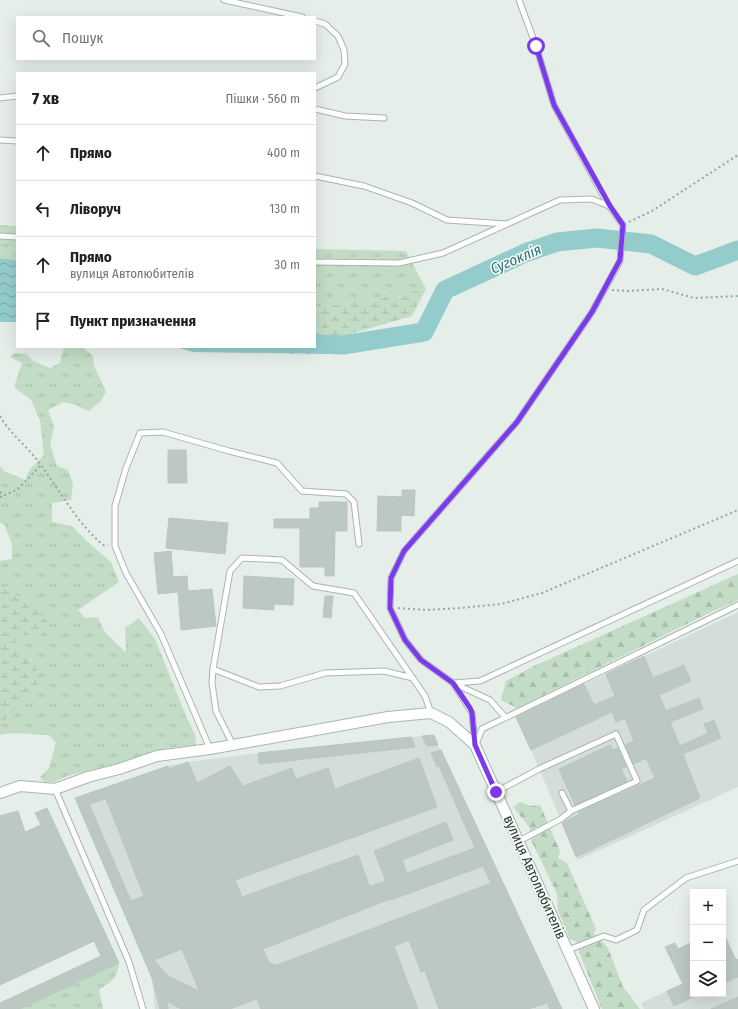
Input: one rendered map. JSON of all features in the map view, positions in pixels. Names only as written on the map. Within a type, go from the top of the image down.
[{"type":"street","points":[[0,793],[20,786],[55,789],[88,777],[119,770],[157,756],[210,750],[388,717],[431,713],[449,722],[475,745]]},
{"type":"street","name":"вулиця Автолюбителів","points":[[475,745],[594,1009]]},
{"type":"lane","points":[[224,0],[297,16]]},
{"type":"lane","points":[[505,717],[490,700],[453,683],[421,660],[405,640],[390,608],[391,578],[404,551],[517,422],[592,312],[620,260],[623,228],[554,105],[536,46],[519,0]]},
{"type":"lane","points":[[316,21],[324,24],[338,36],[344,50],[345,64],[338,77],[316,88]]},
{"type":"lane","points":[[0,98],[16,96]]},
{"type":"lane","points":[[316,109],[345,116],[384,118]]},
{"type":"lane","points":[[0,140],[16,141]]},
{"type":"lane","points":[[316,176],[364,186],[412,204],[447,220],[507,224]]},
{"type":"lane","points":[[316,262],[399,263],[443,253],[560,200],[592,199],[610,206]]},
{"type":"lane","points":[[0,236],[16,237]]},
{"type":"lane","points":[[210,750],[161,634],[126,573],[115,546],[115,506],[126,468],[140,433],[163,432],[228,451],[277,463],[302,491],[346,494],[354,502],[359,544]]},
{"type":"lane","points":[[232,745],[216,711],[212,683],[213,669],[230,571],[242,558],[282,560],[314,586],[354,593],[425,696],[431,713]]},
{"type":"lane","points":[[453,683],[480,680],[738,561]]},
{"type":"lane","points":[[475,745],[482,729],[738,605]]},
{"type":"lane","points":[[213,669],[259,687],[280,686],[325,673],[384,671],[413,678]]},
{"type":"lane","points":[[453,683],[472,713],[475,745]]},
{"type":"lane","points":[[496,792],[539,769],[616,734],[637,781],[571,811],[561,820],[518,841]]},
{"type":"lane","points":[[55,789],[129,962],[142,1009]]},
{"type":"lane","points":[[562,793],[571,811]]},
{"type":"lane","points":[[568,950],[604,936],[616,940],[637,930],[644,910],[686,878],[738,861]]},
{"type":"path","points":[[623,228],[738,155]]},
{"type":"path","points":[[605,289],[628,291],[662,289],[694,298],[738,296]]},
{"type":"path","points":[[0,416],[94,538],[103,545],[115,546]]},
{"type":"path","points":[[0,497],[18,489],[40,466]]},
{"type":"path","points":[[0,492],[5,496]]},
{"type":"path","points":[[390,608],[427,610],[461,608],[501,604],[542,593],[738,510]]},
{"type":"shaded area","points":[[738,612],[738,787],[578,860],[531,750],[515,717]]},
{"type":"shaded area","points":[[433,735],[562,1009],[155,1009],[152,978],[75,798],[168,766],[188,762],[258,753]]},
{"type":"shaded area","points":[[738,959],[738,1009],[644,1009],[641,1003],[690,980],[690,997],[726,997],[726,965]]},
{"type":"green space","points":[[0,225],[16,226],[16,260],[0,258]]},
{"type":"green space","points":[[316,249],[406,251],[426,289],[316,308]]},
{"type":"green space","points":[[426,289],[412,316],[340,337],[320,340],[316,330],[316,308]]},
{"type":"green space","points":[[64,348],[83,348],[93,356],[94,366],[106,392],[101,401],[89,411],[76,405],[63,402],[48,410],[54,427],[50,444],[57,466],[68,470],[73,484],[71,500],[52,503],[52,522],[72,526],[111,562],[119,582],[78,610],[85,618],[98,617],[104,631],[126,653],[125,628],[139,618],[155,639],[196,737],[195,745],[168,748],[127,761],[67,776],[54,782],[44,782],[40,777],[49,768],[56,743],[49,735],[17,733],[0,735],[0,725],[22,703],[36,694],[32,660],[18,647],[15,640],[18,636],[28,635],[42,637],[29,602],[0,586],[0,561],[12,559],[12,544],[4,524],[0,523],[0,466],[4,471],[25,480],[30,469],[44,455],[40,420],[31,400],[14,387],[22,363],[10,357],[14,353],[27,354],[33,361],[50,368],[60,363]]},
{"type":"green space","points":[[738,574],[738,600],[517,708],[501,700],[506,681],[534,666]]},
{"type":"green space","points":[[0,586],[29,602],[49,623],[51,633],[42,637],[28,635],[18,636],[15,640],[36,668],[38,676],[37,689],[36,694],[22,703],[0,725]]},
{"type":"green space","points":[[520,802],[531,806],[540,805],[560,851],[558,858],[567,863],[596,929],[594,933],[608,948],[623,987],[640,1009],[602,1009],[579,952],[579,943],[570,939],[558,911],[557,894],[531,840],[530,828],[513,807]]},
{"type":"green space","points":[[119,963],[115,976],[110,982],[99,990],[103,1009],[20,1009]]},
{"type":"water","points":[[0,258],[16,260],[16,322],[0,322]]},
{"type":"water","points":[[316,330],[320,340],[340,337],[343,345],[333,354],[193,352],[179,348],[316,348]]},
{"type":"building","points":[[168,450],[186,450],[187,483],[168,483]]},
{"type":"building","points":[[402,490],[415,490],[414,516],[401,515],[401,531],[377,531],[378,496],[402,497]]},
{"type":"building","points":[[319,502],[347,502],[347,531],[335,531],[334,576],[325,576],[325,567],[300,567],[300,528],[274,528],[274,519],[310,519],[310,508],[319,508]]},
{"type":"building","points":[[169,518],[228,523],[225,554],[166,548]]},
{"type":"building","points":[[171,551],[173,577],[187,576],[188,591],[212,589],[216,626],[181,630],[178,592],[158,594],[154,553]]},
{"type":"building","points":[[244,576],[294,579],[293,605],[274,604],[274,610],[243,608]]},
{"type":"building","points":[[325,596],[333,596],[331,618],[323,617]]},
{"type":"building","points":[[644,656],[653,678],[684,665],[691,681],[659,695],[666,711],[699,698],[703,709],[670,722],[680,746],[708,733],[704,724],[714,720],[721,738],[683,754],[700,798],[576,857],[562,823],[580,814],[579,812],[655,778],[646,758],[634,764],[625,745],[634,741],[625,718],[616,722],[612,712],[531,750],[516,717],[584,684],[594,705],[615,696],[606,674]]},
{"type":"building","points":[[434,735],[438,745],[427,746],[422,736]]},
{"type":"building","points":[[411,737],[415,747],[259,764],[258,753]]},
{"type":"building","points":[[610,745],[613,750],[618,748],[626,767],[621,769],[627,781],[575,805],[559,769]]},
{"type":"building","points":[[441,750],[562,1009],[550,1009],[547,1003],[528,1009],[439,1009],[425,971],[421,972],[409,940],[394,946],[418,1009],[261,1009],[257,999],[230,1009],[181,1009],[167,1001],[168,1009],[160,1009],[152,978],[75,798],[168,766],[169,769],[188,762],[197,783],[230,766],[243,786],[292,768],[296,779],[328,768],[335,789],[419,758],[437,807],[235,880],[242,897],[358,855],[369,885],[371,886],[386,881],[374,851],[446,822],[453,840],[402,860],[407,873],[475,848],[439,766],[437,767],[431,753]],"holes":[[[106,799],[144,896],[131,901],[89,804]],[[483,866],[491,883],[277,965],[269,963],[263,949],[390,899],[391,900]],[[182,949],[199,991],[168,976],[154,960]]]},
{"type":"building","points":[[47,808],[119,963],[20,1009],[0,1009],[0,1003],[101,956],[94,941],[0,985],[0,816],[18,811],[25,832],[41,825],[35,813]]},
{"type":"building","points":[[726,938],[736,960],[738,959],[738,977],[726,983]]},
{"type":"building","points":[[675,943],[678,949],[690,943],[690,997],[693,997],[674,1006],[667,991],[683,984],[665,947]]},
{"type":"building","points":[[738,997],[738,1009],[711,1009]]},
{"type":"waterway","name":"Сугоклія","points":[[316,344],[343,345],[424,332],[445,290],[525,253],[557,242],[597,238],[651,244],[695,266],[738,250]]},
{"type":"route","points":[[496,792],[475,745],[472,713],[470,708],[453,683],[421,660],[405,640],[390,608],[391,578],[404,551],[517,422],[592,312],[620,260],[623,225],[610,206],[554,105],[536,46]]}]
